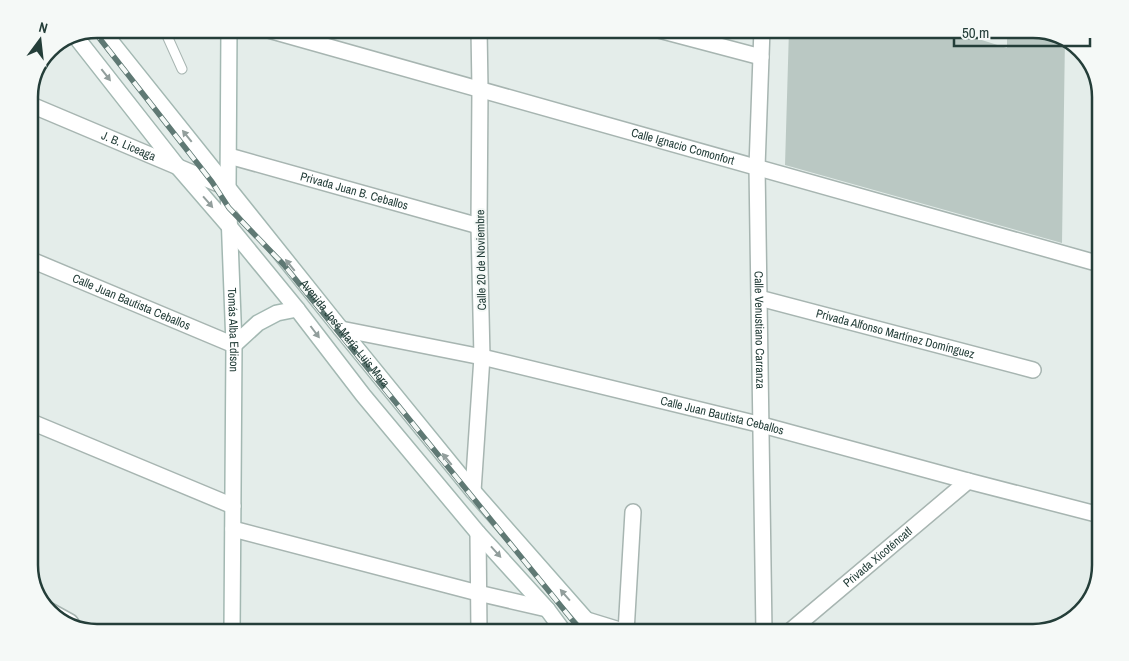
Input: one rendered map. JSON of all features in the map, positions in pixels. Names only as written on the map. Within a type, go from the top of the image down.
[{"type":"street","name":"Avenida José María Luis Mora","points":[[108,38],[473,491],[590,624]]},
{"type":"street","name":"Tomás Alba Edison","points":[[229,38],[228,188],[234,345],[232,624]]},
{"type":"street","name":"Calle Ignacio Comonfort","points":[[297,38],[1091,262]]},
{"type":"street","name":"Calle 20 de Noviembre","points":[[473,491],[482,357],[479,38]]},
{"type":"street","points":[[689,38],[761,57]]},
{"type":"street","name":"Calle Venustiano Carranza","points":[[762,38],[757,167],[764,624]]},
{"type":"street","name":"Avenida José María Luis Mora","points":[[79,41],[178,167],[297,308],[363,395],[478,533],[547,609],[558,624]]},
{"type":"street","name":"J. B. Liceaga","points":[[38,108],[228,188]]},
{"type":"street","name":"Privada Juan B. Ceballos","points":[[229,156],[480,226]]},
{"type":"street","name":"Calle Juan Bautista Ceballos","points":[[38,263],[234,345]]},
{"type":"street","name":"Privada Alfonso Martínez Domínguez","points":[[758,298],[1033,370]]},
{"type":"street","points":[[234,345],[258,323],[277,313],[297,308]]},
{"type":"street","name":"Calle Juan Bautista Ceballos","points":[[341,329],[482,357],[762,425],[968,482],[1092,513]]},
{"type":"street","points":[[38,424],[233,506]]},
{"type":"street","name":"Privada Xicoténcatl","points":[[799,624],[968,482]]},
{"type":"street","points":[[626,624],[633,512]]},
{"type":"street","points":[[233,530],[547,609]]},
{"type":"street","points":[[478,533],[479,624]]},
{"type":"lane","points":[[168,38],[182,70]]},
{"type":"building","points":[[789,38],[975,38],[1007,48],[1007,38],[1041,38],[1048,39],[1065,47],[1062,243],[785,165]]},
{"type":"railway","points":[[99,38],[212,182],[229,208],[284,265],[576,624]]}]
